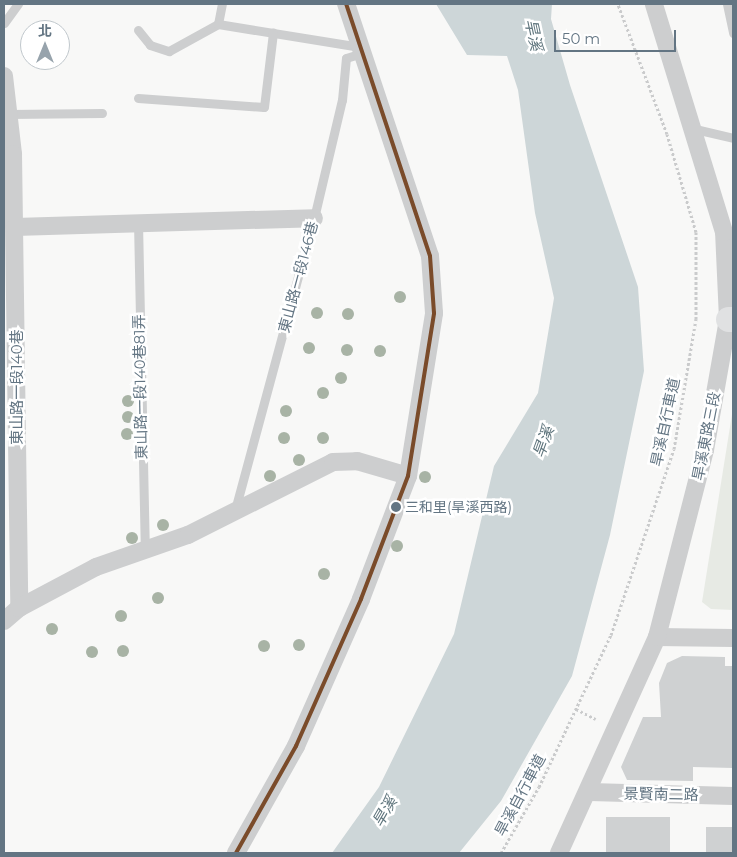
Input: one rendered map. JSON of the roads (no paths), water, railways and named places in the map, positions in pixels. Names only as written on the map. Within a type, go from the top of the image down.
[{"type":"street","points":[[236,853],[296,746],[361,599],[408,476],[434,313],[430,256],[346,4]]},
{"type":"street","name":"旱溪東路三段","points":[[559,853],[590,792],[657,637],[706,450],[730,319],[724,232],[694,129],[654,4]]},
{"type":"street","name":"東山路一段140巷","points":[[4,76],[9,114],[15,227],[18,608]]},
{"type":"street","points":[[15,227],[138,221],[314,218]]},
{"type":"street","points":[[4,621],[18,608],[96,567],[145,552],[235,511],[333,462],[357,461],[408,476]]},
{"type":"street","points":[[657,637],[733,638]]},
{"type":"street","name":"景賢南二路","points":[[590,792],[733,796]]},
{"type":"lane","points":[[4,23],[18,4]]},
{"type":"lane","points":[[218,24],[222,4]]},
{"type":"lane","points":[[727,4],[733,33]]},
{"type":"lane","points":[[138,30],[150,45],[169,51],[218,24],[361,50]]},
{"type":"lane","points":[[138,98],[264,107],[273,33]]},
{"type":"lane","name":"東山路一段146巷","points":[[235,511],[314,218],[342,100],[346,58],[361,50]]},
{"type":"lane","points":[[9,114],[102,113]]},
{"type":"lane","points":[[694,129],[733,138]]},
{"type":"lane","name":"東山路一段140巷81弄","points":[[138,221],[145,552]]},
{"type":"water","name":"旱溪","points":[[436,4],[552,4],[551,19],[570,85],[638,287],[644,371],[610,535],[572,676],[501,801],[459,853],[332,853],[379,787],[454,634],[494,466],[538,393],[554,298],[535,213],[518,90],[507,56],[467,55]]},
{"type":"place","name":"三和里(旱溪西路)","points":[[396,507]]}]
